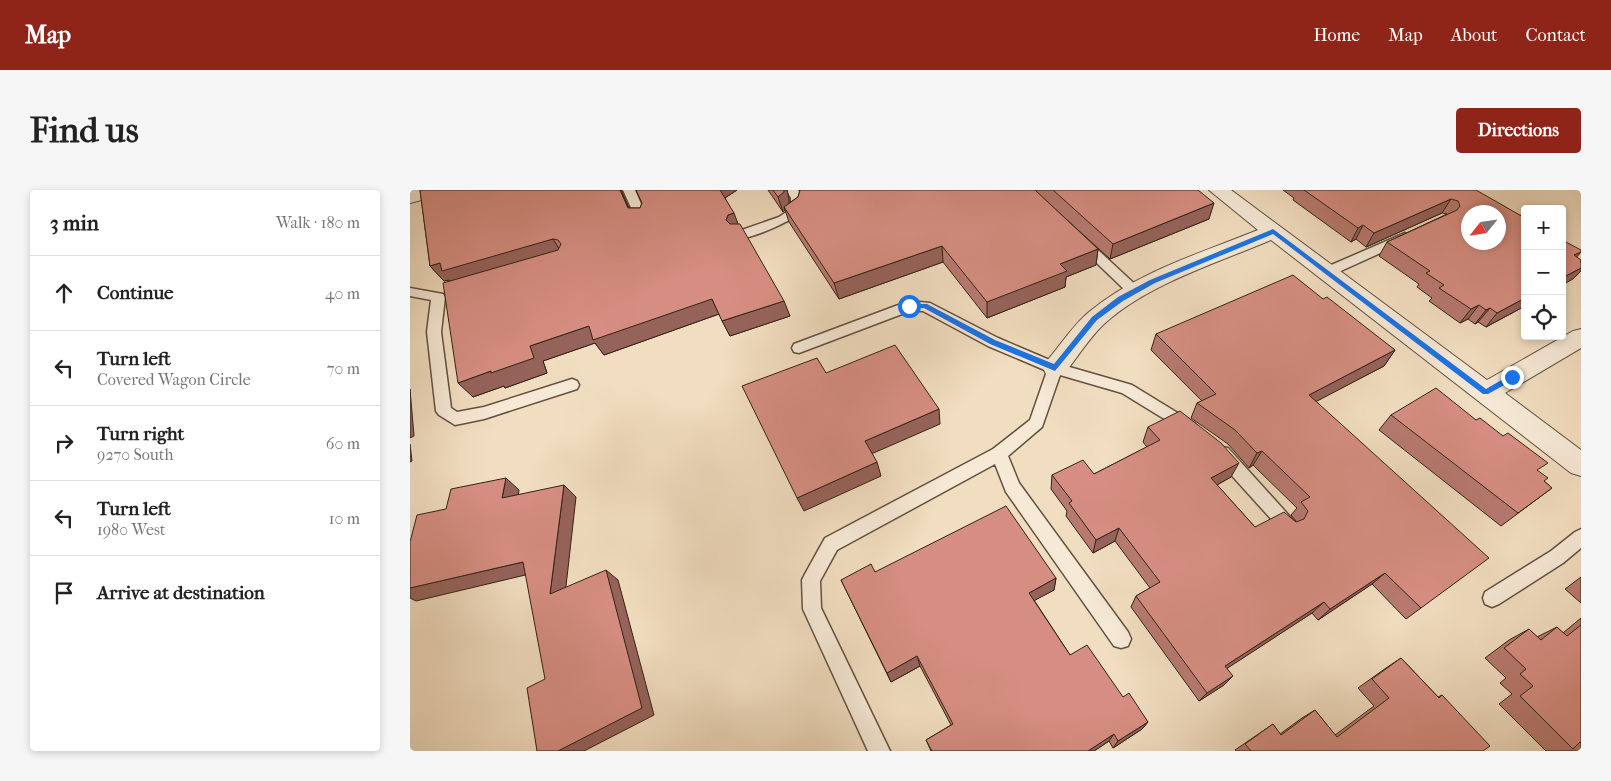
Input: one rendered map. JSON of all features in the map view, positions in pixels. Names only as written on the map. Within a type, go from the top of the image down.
[{"type":"street","points":[[410,197],[438,190]]},
{"type":"street","points":[[1219,190],[1581,465]]},
{"type":"street","points":[[1055,368],[1095,319],[1134,291],[1273,231]]},
{"type":"street","points":[[1486,392],[1581,337]]},
{"type":"lane","points":[[629,190],[642,220]]},
{"type":"lane","points":[[740,235],[783,220],[797,210],[797,198],[792,190]]},
{"type":"lane","points":[[1327,272],[1417,231]]},
{"type":"lane","points":[[1072,233],[1134,291]]},
{"type":"lane","points":[[410,292],[443,296],[434,332],[444,411],[455,419],[484,413],[572,385]]},
{"type":"lane","points":[[800,348],[909,306],[925,306],[993,342],[1055,368],[1127,389],[1184,422],[1198,434]]},
{"type":"lane","points":[[879,751],[812,608],[811,580],[831,544],[999,454],[1037,423],[1055,368]]},
{"type":"lane","points":[[1213,445],[1221,451],[1287,524]]},
{"type":"lane","points":[[999,454],[1012,487],[1121,639]]},
{"type":"lane","points":[[1492,598],[1557,557],[1581,537]]},
{"type":"building","points":[[420,190],[620,190],[628,208],[640,208],[642,203],[636,190],[720,190],[734,213],[728,215],[726,220],[730,224],[740,224],[784,301],[722,321],[712,299],[593,340],[589,326],[530,346],[534,358],[458,383],[443,283],[558,250],[561,244],[558,240],[553,239],[442,271],[440,263],[430,266]]},
{"type":"building","points":[[773,190],[784,190],[784,192],[778,197]]},
{"type":"building","points":[[800,190],[1035,190],[1098,249],[1060,264],[1067,271],[987,302],[942,246],[834,283],[784,207],[798,197]]},
{"type":"building","points":[[1053,190],[1198,190],[1214,203],[1113,244]]},
{"type":"building","points":[[1304,190],[1476,190],[1502,205],[1461,205],[1461,250],[1506,250],[1506,207],[1521,216],[1521,300],[1497,313],[1490,308],[1486,310],[1479,305],[1471,309],[1439,288],[1444,285],[1426,273],[1430,271],[1387,242],[1457,210],[1460,206],[1458,201],[1451,199],[1374,233],[1363,225],[1358,228]]},
{"type":"building","points":[[1566,242],[1581,250],[1581,252],[1574,255],[1581,260],[1581,268],[1566,276]]},
{"type":"building","points":[[1293,275],[1323,299],[1327,297],[1395,350],[1309,395],[1489,558],[1421,608],[1385,573],[1330,609],[1324,602],[1225,666],[1233,676],[1207,693],[1136,596],[1160,582],[1119,528],[1096,540],[1069,503],[1072,501],[1052,475],[1083,460],[1094,474],[1160,440],[1148,427],[1180,411],[1221,443],[1239,463],[1211,478],[1255,527],[1284,512],[1296,522],[1304,519],[1308,511],[1301,502],[1310,497],[1262,451],[1257,453],[1235,430],[1197,403],[1216,394],[1156,334]]},
{"type":"building","points":[[895,345],[939,409],[865,441],[877,462],[797,498],[742,386],[817,358],[826,373]]},
{"type":"building","points":[[1436,388],[1476,420],[1480,418],[1503,436],[1508,433],[1548,463],[1537,470],[1548,478],[1544,481],[1552,488],[1518,513],[1391,415]]},
{"type":"building","points":[[506,478],[502,498],[564,485],[550,594],[606,570],[642,708],[558,751],[537,751],[527,688],[545,679],[523,562],[410,588],[410,542],[417,515],[446,509],[451,489]]},
{"type":"building","points":[[1006,506],[1056,578],[1029,593],[1070,655],[1087,645],[1123,697],[1129,693],[1148,722],[1118,741],[1114,734],[1088,751],[932,751],[926,740],[953,724],[917,656],[887,673],[841,580],[871,564],[875,572]]},
{"type":"building","points":[[1581,625],[1581,743],[1573,749],[1520,696],[1533,686],[1520,674],[1526,669],[1504,648],[1529,629],[1541,640],[1557,627],[1567,636]]},
{"type":"building","points":[[1401,658],[1439,698],[1442,695],[1490,746],[1483,751],[1251,751],[1245,744],[1273,724],[1281,735],[1315,710],[1337,737],[1389,698],[1372,679]]},
{"type":"route","points":[[909,306],[925,306],[993,342],[1055,368],[1082,332],[1107,308],[1120,299],[1143,286],[1273,231],[1486,392],[1512,377]]}]
